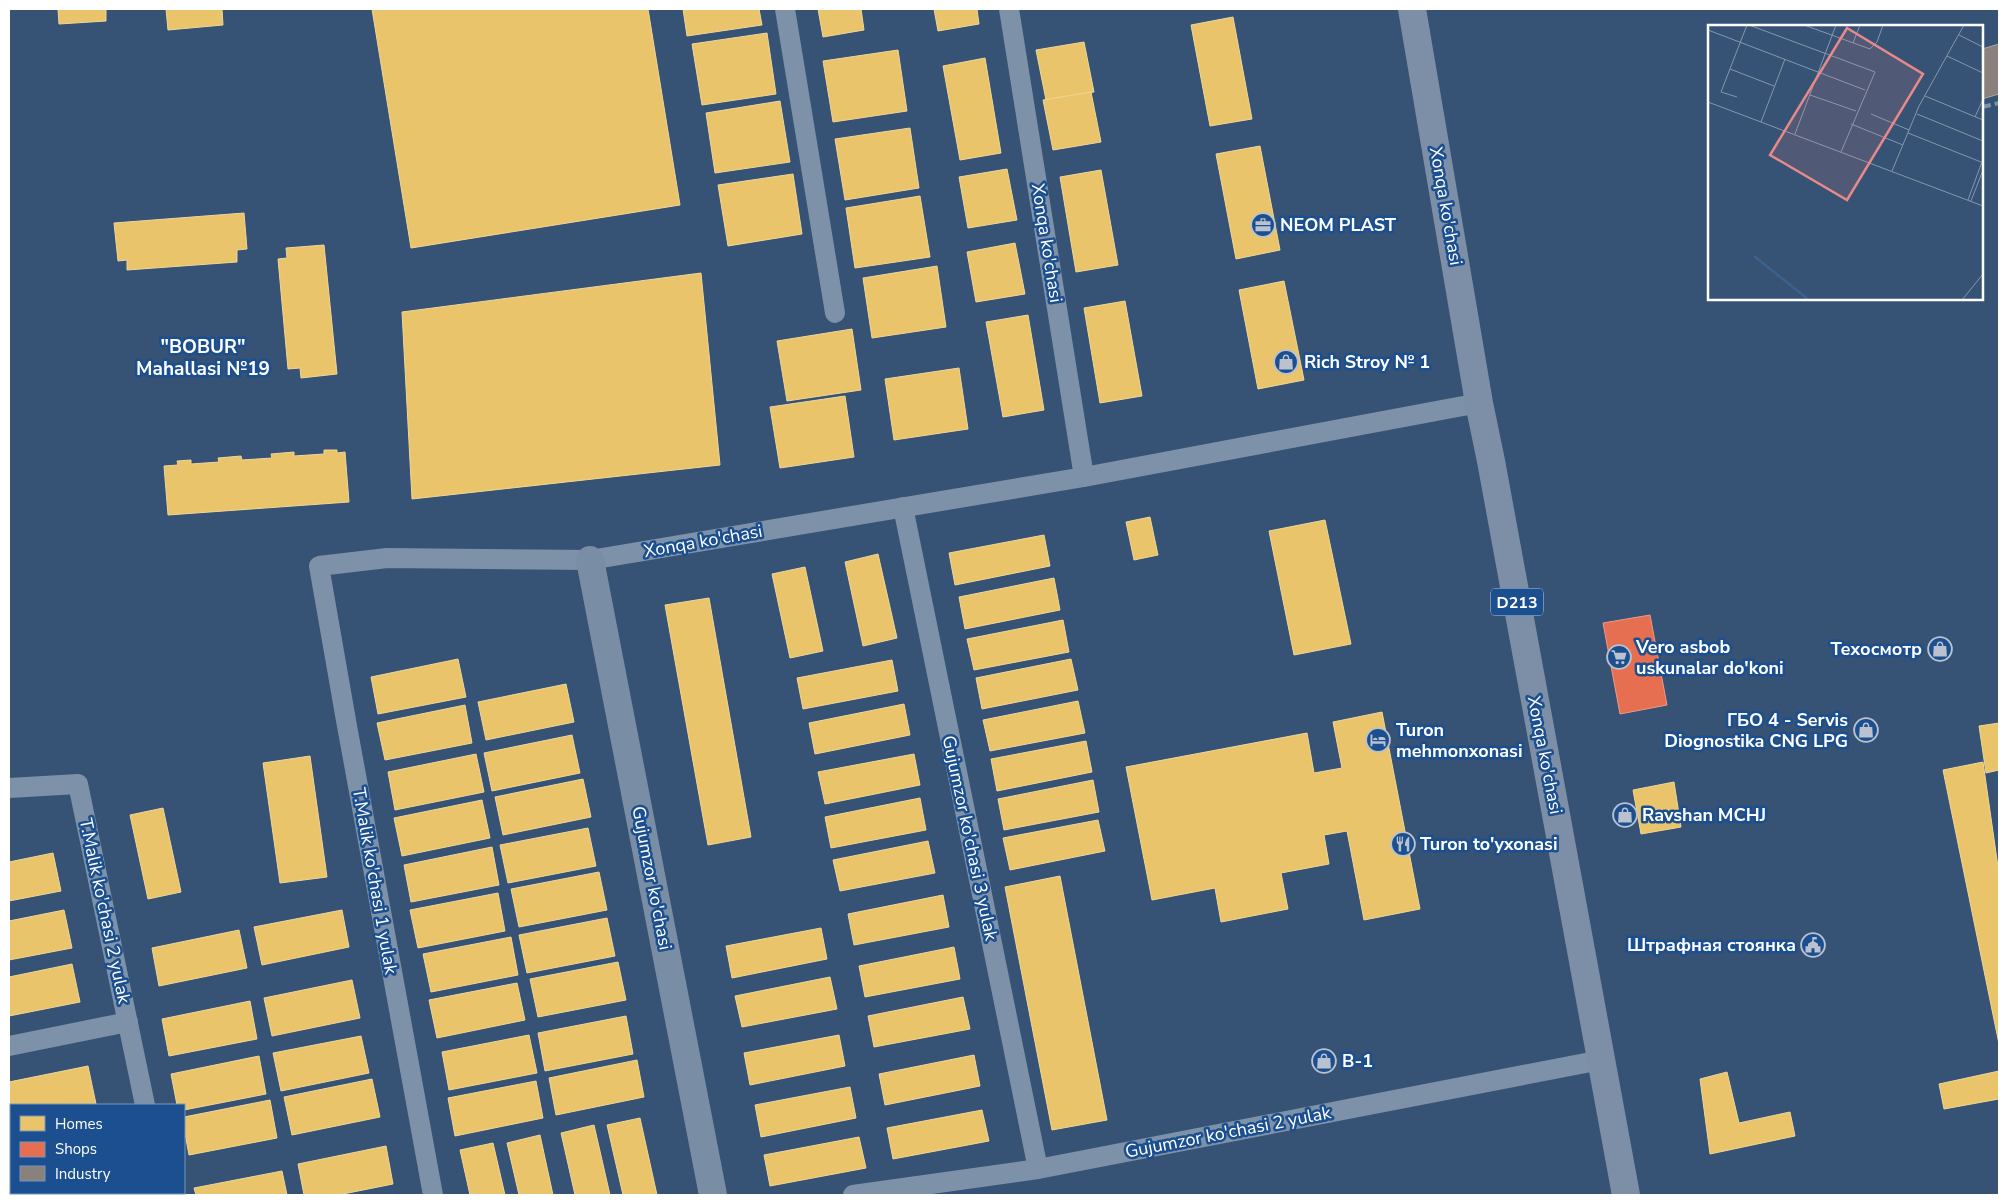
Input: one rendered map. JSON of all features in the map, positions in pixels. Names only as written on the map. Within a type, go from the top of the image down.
[{"type":"main road","name":"Xonqa ko'chasi","points":[[1412,9],[1479,403],[1626,1195]]},
{"type":"street","points":[[786,9],[835,313]]},
{"type":"street","name":"Xonqa ko'chasi","points":[[1009,9],[1084,477]]},
{"type":"street","name":"Xonqa ko'chasi","points":[[319,566],[387,558],[590,560],[1084,477],[1479,403]]},
{"type":"street","name":"Gujumzor ko'chasi 3 yulak","points":[[902,508],[1038,1169]]},
{"type":"street","name":"Gujumzor ko'chasi","points":[[590,560],[713,1195]]},
{"type":"street","name":"T.Malik ko'chasi 1 yulak","points":[[319,566],[346,726],[433,1195]]},
{"type":"street","name":"T.Malik ko'chasi 2 yulak","points":[[9,788],[78,784],[145,1104]]},
{"type":"street","points":[[9,1046],[128,1022]]},
{"type":"street","name":"Gujumzor ko'chasi 2 yulak","points":[[853,1195],[1038,1169],[1602,1060]]},
{"type":"building: Homes","points":[[58,9],[106,9],[106,21],[59,24]]},
{"type":"building: Homes","points":[[166,9],[222,9],[223,25],[168,30]]},
{"type":"building: Homes","points":[[372,9],[648,9],[680,205],[411,248]]},
{"type":"building: Homes","points":[[683,9],[759,9],[762,25],[687,36]]},
{"type":"building: Homes","points":[[818,9],[861,9],[864,30],[823,37]]},
{"type":"building: Homes","points":[[934,9],[977,9],[979,24],[938,31]]},
{"type":"building: Homes","points":[[1233,17],[1252,119],[1210,126],[1191,25]]},
{"type":"building: Homes","points":[[767,33],[776,94],[702,105],[692,44]]},
{"type":"building: Homes","points":[[1084,42],[1094,92],[1046,100],[1036,50]]},
{"type":"building: Homes","points":[[898,50],[907,111],[833,122],[823,61]]},
{"type":"building: Homes","points":[[985,58],[1001,153],[960,160],[943,66]]},
{"type":"building: Homes","points":[[1091,92],[1101,142],[1053,150],[1043,100]]},
{"type":"building: Homes","points":[[780,101],[790,162],[715,173],[706,113]]},
{"type":"building: Homes","points":[[910,128],[919,188],[845,200],[835,139]]},
{"type":"building: Homes","points":[[1260,146],[1280,250],[1236,259],[1216,154]]},
{"type":"building: Homes","points":[[1007,169],[1017,220],[968,228],[959,177]]},
{"type":"building: Homes","points":[[1101,170],[1118,265],[1076,272],[1060,177]]},
{"type":"building: Homes","points":[[793,174],[802,234],[728,246],[718,185]]},
{"type":"building: Homes","points":[[920,196],[930,257],[855,268],[846,208]]},
{"type":"building: Homes","points":[[244,213],[247,249],[237,250],[237,262],[127,270],[127,260],[118,261],[114,223]]},
{"type":"building: Homes","points":[[1015,243],[1025,294],[976,302],[967,252]]},
{"type":"building: Homes","points":[[324,245],[337,374],[301,378],[300,368],[288,369],[278,259],[287,258],[286,248]]},
{"type":"building: Homes","points":[[937,266],[946,327],[872,338],[863,278]]},
{"type":"building: Homes","points":[[701,273],[720,465],[412,499],[402,312]]},
{"type":"building: Homes","points":[[1284,281],[1304,380],[1258,389],[1239,290]]},
{"type":"building: Homes","points":[[1125,301],[1142,396],[1100,403],[1084,308]]},
{"type":"building: Homes","points":[[1028,315],[1044,410],[1003,417],[986,322]]},
{"type":"building: Homes","points":[[852,329],[861,390],[787,401],[777,341]]},
{"type":"building: Homes","points":[[959,368],[968,429],[894,440],[885,379]]},
{"type":"building: Homes","points":[[845,396],[854,457],[780,468],[770,407]]},
{"type":"building: Homes","points":[[324,450],[337,450],[337,453],[345,452],[349,502],[168,515],[164,466],[178,465],[177,461],[191,460],[191,464],[219,462],[218,458],[241,456],[242,460],[272,458],[271,454],[294,452],[294,456],[324,454]]},
{"type":"building: Homes","points":[[1150,517],[1158,555],[1134,560],[1126,522]]},
{"type":"building: Homes","points":[[1325,520],[1351,644],[1294,655],[1269,531]]},
{"type":"building: Homes","points":[[1044,535],[1050,566],[955,585],[949,553]]},
{"type":"building: Homes","points":[[878,554],[897,638],[863,646],[845,562]]},
{"type":"building: Homes","points":[[805,567],[823,651],[790,658],[772,574]]},
{"type":"building: Homes","points":[[1054,578],[1060,610],[965,629],[959,597]]},
{"type":"building: Homes","points":[[709,598],[751,837],[708,845],[665,605]]},
{"type":"building: Homes","points":[[1063,620],[1069,652],[974,670],[967,639]]},
{"type":"building: Homes","points":[[458,659],[466,697],[378,714],[371,677]]},
{"type":"building: Homes","points":[[1071,659],[1078,690],[982,709],[976,678]]},
{"type":"building: Homes","points":[[892,660],[898,691],[803,709],[797,678]]},
{"type":"building: Homes","points":[[566,684],[574,722],[486,740],[478,702]]},
{"type":"building: Homes","points":[[1078,701],[1085,733],[990,751],[983,720]]},
{"type":"building: Homes","points":[[904,704],[910,735],[815,754],[809,723]]},
{"type":"building: Homes","points":[[465,705],[472,743],[385,760],[377,723]]},
{"type":"building: Homes","points":[[1382,712],[1420,909],[1364,920],[1347,831],[1324,835],[1329,864],[1281,873],[1288,909],[1221,922],[1215,888],[1152,900],[1126,767],[1307,733],[1314,773],[1342,768],[1333,722]]},
{"type":"building: Homes","points":[[1999,723],[1999,770],[1986,773],[1979,726]]},
{"type":"building: Homes","points":[[572,735],[580,773],[492,791],[484,753]]},
{"type":"building: Homes","points":[[1086,741],[1092,772],[997,791],[991,759]]},
{"type":"building: Homes","points":[[476,754],[484,792],[395,810],[388,772]]},
{"type":"building: Homes","points":[[914,754],[920,785],[825,804],[818,772]]},
{"type":"building: Homes","points":[[310,756],[327,877],[280,883],[263,763]]},
{"type":"building: Homes","points":[[1983,762],[1999,874],[1999,1044],[1943,770]]},
{"type":"building: Homes","points":[[583,779],[591,817],[503,835],[495,797]]},
{"type":"building: Homes","points":[[1093,780],[1099,812],[1004,830],[998,799]]},
{"type":"building: Homes","points":[[1674,782],[1681,827],[1641,834],[1633,790]]},
{"type":"building: Homes","points":[[920,798],[926,830],[831,848],[825,817]]},
{"type":"building: Homes","points":[[482,800],[490,838],[402,856],[394,818]]},
{"type":"building: Homes","points":[[163,808],[181,892],[148,899],[130,815]]},
{"type":"building: Homes","points":[[1098,820],[1105,851],[1010,870],[1003,838]]},
{"type":"building: Homes","points":[[588,828],[596,866],[508,883],[500,845]]},
{"type":"building: Homes","points":[[928,841],[935,873],[840,891],[833,860]]},
{"type":"building: Homes","points":[[492,847],[499,885],[411,902],[404,865]]},
{"type":"building: Homes","points":[[53,853],[61,891],[9,901],[9,862]]},
{"type":"building: Homes","points":[[599,872],[607,910],[519,927],[511,889]]},
{"type":"building: Homes","points":[[1060,876],[1107,1120],[1052,1130],[1005,887]]},
{"type":"building: Homes","points":[[498,893],[505,931],[418,948],[410,910]]},
{"type":"building: Homes","points":[[943,895],[949,927],[854,945],[848,914]]},
{"type":"building: Homes","points":[[64,910],[72,948],[9,960],[9,921]]},
{"type":"building: Homes","points":[[342,910],[349,947],[262,965],[254,927]]},
{"type":"building: Homes","points":[[607,918],[615,956],[527,973],[519,935]]},
{"type":"building: Homes","points":[[821,928],[827,959],[732,978],[726,946]]},
{"type":"building: Homes","points":[[239,930],[247,968],[159,986],[152,948]]},
{"type":"building: Homes","points":[[511,937],[518,975],[431,992],[423,954]]},
{"type":"building: Homes","points":[[954,947],[960,979],[865,997],[859,966]]},
{"type":"building: Homes","points":[[618,962],[626,1000],[538,1017],[530,979]]},
{"type":"building: Homes","points":[[72,964],[80,1002],[9,1016],[9,977]]},
{"type":"building: Homes","points":[[830,977],[837,1009],[742,1027],[735,996]]},
{"type":"building: Homes","points":[[352,980],[360,1018],[272,1036],[264,998]]},
{"type":"building: Homes","points":[[517,983],[525,1020],[437,1038],[429,1000]]},
{"type":"building: Homes","points":[[963,997],[970,1029],[874,1047],[868,1016]]},
{"type":"building: Homes","points":[[250,1001],[257,1039],[169,1056],[162,1019]]},
{"type":"building: Homes","points":[[626,1016],[633,1054],[545,1071],[538,1033]]},
{"type":"building: Homes","points":[[529,1035],[537,1073],[449,1090],[442,1052]]},
{"type":"building: Homes","points":[[839,1035],[845,1066],[750,1085],[744,1053]]},
{"type":"building: Homes","points":[[361,1036],[369,1073],[281,1091],[273,1053]]},
{"type":"building: Homes","points":[[974,1055],[980,1086],[885,1105],[879,1074]]},
{"type":"building: Homes","points":[[259,1056],[266,1094],[185,1110],[185,1104],[177,1104],[171,1074]]},
{"type":"building: Homes","points":[[637,1060],[644,1097],[556,1115],[549,1078]]},
{"type":"building: Homes","points":[[88,1066],[96,1104],[10,1104],[9,1121],[9,1082]]},
{"type":"building: Homes","points":[[1999,1071],[1999,1099],[1944,1109],[1939,1084]]},
{"type":"building: Homes","points":[[1727,1072],[1739,1123],[1790,1112],[1795,1136],[1710,1154],[1700,1079]]},
{"type":"building: Homes","points":[[372,1079],[380,1117],[292,1135],[284,1097]]},
{"type":"building: Homes","points":[[536,1081],[543,1118],[455,1136],[448,1098]]},
{"type":"building: Homes","points":[[850,1087],[856,1118],[761,1137],[755,1105]]},
{"type":"building: Homes","points":[[270,1100],[277,1138],[189,1155],[185,1133],[185,1117]]},
{"type":"building: Homes","points":[[982,1110],[989,1141],[893,1159],[887,1128]]},
{"type":"building: Homes","points":[[640,1118],[657,1195],[623,1195],[607,1125]]},
{"type":"building: Homes","points":[[594,1125],[610,1195],[575,1195],[561,1133]]},
{"type":"building: Homes","points":[[540,1135],[553,1195],[519,1195],[507,1143]]},
{"type":"building: Homes","points":[[859,1137],[866,1168],[770,1186],[764,1155]]},
{"type":"building: Homes","points":[[493,1143],[505,1195],[470,1195],[460,1150]]},
{"type":"building: Homes","points":[[386,1146],[393,1184],[338,1195],[304,1195],[298,1164]]},
{"type":"building: Homes","points":[[282,1171],[287,1195],[196,1195],[194,1188]]},
{"type":"building: Homes","points":[[40,1194],[111,1194],[111,1195],[34,1195]]},
{"type":"building: Shops","points":[[1650,615],[1667,705],[1620,714],[1603,623]]},
{"type":"building: Industry","points":[[1999,44],[1999,94],[1983,99],[1983,49]]},
{"type":"railway","points":[[1983,107],[1999,103]]},
{"type":"place","name":"NEOM PLAST","points":[[1263,225]]},
{"type":"place","name":"Rich Stroy № 1","points":[[1286,362]]},
{"type":"place","name":"Техосмотр","points":[[1940,649]]},
{"type":"place","name":"Vero asbob uskunalar do'koni","points":[[1619,657]]},
{"type":"place","name":"ГБО 4 - Servis Diognostika CNG LPG","points":[[1866,730]]},
{"type":"place","name":"Turon mehmonxonasi","points":[[1378,740]]},
{"type":"place","name":"Ravshan MCHJ","points":[[1625,815]]},
{"type":"place","name":"Turon to'yxonasi","points":[[1403,844]]},
{"type":"place","name":"Штрафная стоянка","points":[[1813,945]]},
{"type":"place","name":"В-1","points":[[1324,1061]]},
{"type":"district","name":"\"BOBUR\" Mahallasi №19","points":[[203,357]]}]
